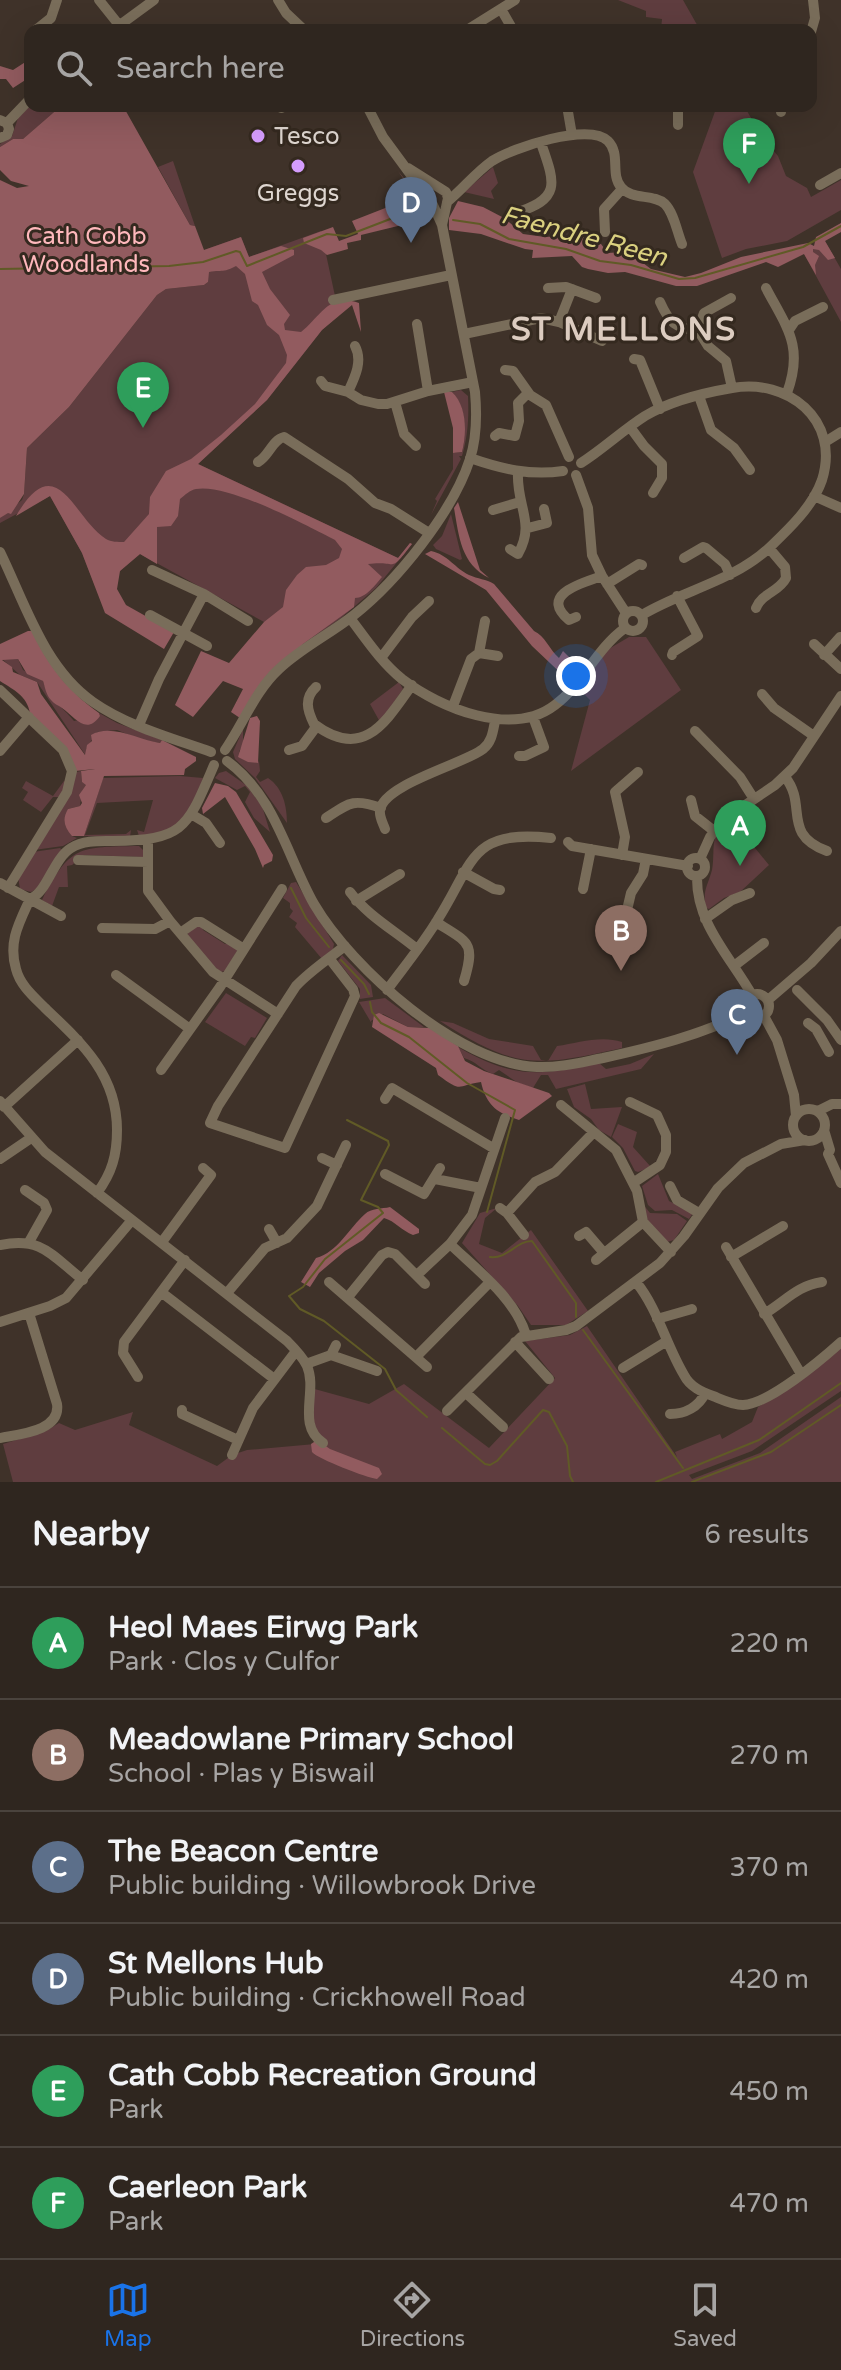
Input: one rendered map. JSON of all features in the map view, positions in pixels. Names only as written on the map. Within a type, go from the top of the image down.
[{"type":"street","points":[[44,24],[51,18],[57,0]]},
{"type":"street","points":[[99,0],[114,24]]},
{"type":"street","points":[[121,24],[154,0]]},
{"type":"street","points":[[278,0],[298,24]]},
{"type":"street","points":[[477,24],[515,0]]},
{"type":"street","points":[[813,0],[813,24]]},
{"type":"street","points":[[501,9],[510,24]]},
{"type":"street","points":[[0,138],[9,133],[4,122],[24,104]]},
{"type":"street","points":[[374,112],[383,137],[409,175],[438,206],[498,158],[572,135],[600,135],[610,143],[615,155],[616,179],[622,189],[630,194],[657,199],[666,205],[682,244]]},
{"type":"street","points":[[568,112],[572,135]]},
{"type":"street","points":[[678,112],[678,125]]},
{"type":"street","points":[[515,213],[540,205],[549,195],[551,173],[541,143]]},
{"type":"street","points":[[406,167],[448,195],[442,225]]},
{"type":"street","points":[[820,185],[841,173]]},
{"type":"street","points":[[211,752],[211,761],[220,766],[257,697],[275,672],[350,618],[390,583],[429,533],[460,481],[470,458],[476,417],[473,382],[442,225],[430,193],[469,179]]},
{"type":"street","points":[[605,232],[604,209],[622,189]]},
{"type":"street","points":[[333,300],[451,275]]},
{"type":"street","points":[[548,288],[566,287],[596,298]]},
{"type":"street","points":[[766,288],[789,330],[795,349],[794,374],[787,393]]},
{"type":"street","points":[[559,322],[572,289]]},
{"type":"street","points":[[698,330],[704,313],[731,298]]},
{"type":"street","points":[[660,302],[669,321],[679,329],[698,330]]},
{"type":"street","points":[[789,330],[795,321],[823,307]]},
{"type":"street","points":[[464,334],[541,318],[559,322],[602,341]]},
{"type":"street","points":[[417,324],[428,391]]},
{"type":"street","points":[[698,330],[708,346],[726,361],[732,388]]},
{"type":"street","points":[[348,392],[358,368],[355,346]]},
{"type":"street","points":[[634,359],[640,360],[660,409]]},
{"type":"street","points":[[505,370],[513,371],[528,393],[546,405],[569,457]]},
{"type":"street","points":[[321,381],[325,386],[348,392],[370,403],[387,404],[428,391],[473,382]]},
{"type":"street","points":[[581,463],[660,409],[732,388],[762,386],[787,393],[814,416],[825,442],[825,471],[814,496],[802,514],[769,548],[730,575],[677,596],[642,615]]},
{"type":"street","points":[[495,436],[499,433],[515,436],[519,421],[518,403],[528,393]]},
{"type":"street","points":[[699,396],[711,430],[734,448],[750,470]]},
{"type":"street","points":[[395,402],[402,428],[416,446]]},
{"type":"street","points":[[630,427],[662,464],[662,478],[653,493]]},
{"type":"street","points":[[825,442],[841,432]]},
{"type":"street","points":[[258,462],[265,458],[279,438],[284,437],[348,479],[375,503],[391,509],[429,533]]},
{"type":"street","points":[[470,458],[518,472],[543,474],[563,471],[570,476],[576,475],[580,472],[581,463],[577,458],[569,457]]},
{"type":"street","points":[[563,471],[563,463],[569,457]]},
{"type":"street","points":[[317,473],[324,463]]},
{"type":"street","points":[[510,549],[518,554],[528,528],[517,488],[518,472]]},
{"type":"street","points":[[576,475],[588,508],[592,555],[626,613]]},
{"type":"street","points":[[814,496],[841,508]]},
{"type":"street","points":[[493,510],[520,502]]},
{"type":"street","points":[[528,528],[547,523],[544,509]]},
{"type":"street","points":[[684,558],[706,548],[725,564],[730,575]]},
{"type":"street","points":[[756,608],[759,600],[778,588],[786,578],[785,567],[769,548]]},
{"type":"street","points":[[0,552],[43,641],[74,687],[96,704],[139,725],[211,752],[219,748],[262,795],[315,904],[345,946],[387,990],[484,1055],[508,1063],[538,1067],[568,1065],[665,1043],[702,1032],[747,1012]]},
{"type":"street","points":[[576,617],[569,620],[559,604],[560,596],[568,589],[604,580],[642,565]]},
{"type":"street","points":[[152,570],[204,594],[248,621]]},
{"type":"street","points":[[139,725],[159,679],[204,594]]},
{"type":"street","points":[[672,655],[698,636],[677,596]]},
{"type":"street","points":[[381,658],[412,617],[429,601]]},
{"type":"street","points":[[633,611],[642,615],[643,622],[638,630],[625,628],[622,621],[626,613],[633,611]]},
{"type":"street","points":[[150,615],[207,646]]},
{"type":"street","points":[[350,618],[381,658],[412,685],[453,706],[495,721],[519,721],[555,705],[566,696],[602,647],[625,628]]},
{"type":"street","points":[[453,706],[471,659],[479,653],[485,621]]},
{"type":"street","points":[[824,655],[840,637]]},
{"type":"street","points":[[814,644],[841,669]]},
{"type":"street","points":[[479,653],[498,656]]},
{"type":"street","points":[[316,687],[309,693],[307,703],[316,727],[349,739],[371,734],[386,722],[412,685]]},
{"type":"street","points":[[0,690],[63,750],[71,766],[72,777],[67,792],[4,886],[61,916]]},
{"type":"street","points":[[762,694],[774,708],[814,736]]},
{"type":"street","points":[[700,859],[714,831],[734,811],[785,777],[839,702]]},
{"type":"street","points":[[0,751],[29,717]]},
{"type":"street","points":[[519,756],[544,747],[533,717]]},
{"type":"street","points":[[385,829],[381,808],[388,799],[416,780],[483,749],[491,739],[495,721]]},
{"type":"street","points":[[289,750],[302,746],[316,727]]},
{"type":"street","points":[[695,731],[740,777],[754,799]]},
{"type":"street","points":[[97,1193],[113,1166],[117,1141],[113,1097],[99,1064],[23,984],[15,967],[14,931],[30,899],[37,895],[59,859],[76,845],[93,841],[148,840],[171,834],[191,814],[214,765]]},
{"type":"street","points":[[622,855],[625,837],[615,792],[638,772]]},
{"type":"street","points":[[785,777],[795,795],[796,821],[800,832],[818,848],[827,851]]},
{"type":"street","points":[[691,800],[695,816],[714,831]]},
{"type":"street","points":[[326,818],[353,802],[381,808]]},
{"type":"street","points":[[734,811],[751,835]]},
{"type":"street","points":[[191,814],[206,823],[220,843]]},
{"type":"street","points":[[387,990],[436,922],[463,872],[478,852],[495,841],[521,835],[551,838]]},
{"type":"street","points":[[148,840],[148,891],[170,921],[213,972],[278,1014]]},
{"type":"street","points":[[568,842],[572,846],[688,866]]},
{"type":"street","points":[[583,889],[591,849]]},
{"type":"street","points":[[627,910],[631,893],[643,874],[646,859]]},
{"type":"street","points":[[697,876],[689,872],[688,866],[691,860],[700,859]]},
{"type":"street","points":[[697,876],[705,869],[700,859]]},
{"type":"street","points":[[78,860],[148,862]]},
{"type":"street","points":[[463,872],[500,890]]},
{"type":"street","points":[[400,874],[353,896],[369,914],[417,949]]},
{"type":"street","points":[[697,876],[699,901],[713,937],[752,995]]},
{"type":"street","points":[[705,919],[732,900],[750,893]]},
{"type":"street","points":[[161,1070],[281,898]]},
{"type":"street","points":[[102,928],[155,929],[170,921]]},
{"type":"street","points":[[180,933],[201,922],[244,949]]},
{"type":"street","points":[[436,922],[463,940],[470,950],[471,962],[464,981]]},
{"type":"street","points":[[768,1000],[811,963],[841,931]]},
{"type":"street","points":[[734,966],[764,943]]},
{"type":"street","points":[[329,958],[355,996],[285,1148],[209,1126],[218,1106],[301,980],[329,958],[345,946]]},
{"type":"street","points":[[0,950],[13,950]]},
{"type":"street","points":[[116,975],[190,1029]]},
{"type":"street","points":[[130,986],[137,975]]},
{"type":"street","points":[[797,990],[827,1020],[841,1040]]},
{"type":"street","points":[[759,994],[768,1000],[769,1010],[764,1016],[754,1017],[747,1012],[745,1005],[752,995],[759,994]]},
{"type":"street","points":[[764,1016],[777,1040],[794,1095],[794,1128],[781,1144]]},
{"type":"street","points":[[827,1020],[812,1026],[829,1052]]},
{"type":"street","points":[[78,1040],[2,1104],[31,1138],[97,1193],[281,1335],[306,1364],[310,1427],[314,1436],[323,1443]]},
{"type":"street","points":[[385,1099],[392,1088],[493,1148]]},
{"type":"street","points":[[794,1095],[814,1110],[825,1127],[828,1154],[841,1183]]},
{"type":"street","points":[[630,1102],[657,1115],[666,1135],[666,1152],[660,1165],[633,1183]]},
{"type":"street","points":[[561,1105],[616,1150],[633,1183],[643,1222],[671,1252]]},
{"type":"street","points":[[447,1411],[515,1342],[526,1335],[566,1330],[588,1318],[636,1282],[671,1252],[729,1175],[744,1163],[781,1144],[809,1140],[825,1127],[839,1105],[802,1110],[796,1116]]},
{"type":"street","points":[[417,1275],[450,1244],[472,1215],[505,1118]]},
{"type":"street","points":[[794,1128],[828,1154]]},
{"type":"street","points":[[524,1235],[504,1210],[535,1182],[555,1172],[593,1133]]},
{"type":"street","points":[[0,1159],[31,1138]]},
{"type":"street","points":[[227,1293],[265,1248],[287,1238],[317,1206],[346,1145]]},
{"type":"street","points":[[322,1158],[337,1165]]},
{"type":"street","points":[[162,1242],[211,1175],[203,1168]]},
{"type":"street","points":[[385,1174],[424,1194],[440,1168]]},
{"type":"street","points":[[435,1179],[481,1188]]},
{"type":"street","points":[[670,1186],[677,1200],[699,1213]]},
{"type":"street","points":[[25,1190],[47,1206],[29,1242]]},
{"type":"street","points":[[0,1322],[66,1298],[132,1220]]},
{"type":"street","points":[[579,1236],[586,1232],[600,1257],[643,1222]]},
{"type":"street","points":[[776,1227],[728,1252],[801,1374]]},
{"type":"street","points":[[269,1229],[277,1243]]},
{"type":"street","points":[[0,1245],[29,1242],[42,1248],[83,1280]]},
{"type":"street","points":[[450,1244],[490,1282],[520,1318],[526,1335]]},
{"type":"street","points":[[348,1297],[385,1252],[395,1254],[425,1284]]},
{"type":"street","points":[[138,1377],[123,1353],[124,1342],[185,1260]]},
{"type":"street","points":[[764,1314],[785,1302],[796,1290],[816,1281]]},
{"type":"street","points":[[329,1282],[427,1367]]},
{"type":"street","points":[[417,1356],[490,1282]]},
{"type":"street","points":[[636,1282],[684,1377],[705,1393],[735,1404],[763,1399],[841,1342]]},
{"type":"street","points":[[161,1292],[273,1378]]},
{"type":"street","points":[[657,1319],[692,1309]]},
{"type":"street","points":[[0,1438],[46,1426],[57,1415],[57,1404],[29,1313]]},
{"type":"street","points":[[623,1368],[667,1341]]},
{"type":"street","points":[[515,1342],[549,1379]]},
{"type":"street","points":[[306,1364],[334,1350],[377,1371]]},
{"type":"street","points":[[232,1455],[253,1408],[296,1351]]},
{"type":"street","points":[[466,1393],[503,1427]]},
{"type":"street","points":[[670,1414],[684,1412],[697,1405],[705,1393]]},
{"type":"street","points":[[182,1410],[182,1414],[238,1440]]},
{"type":"shaded area","points":[[618,0],[683,0],[697,24],[662,24],[662,19],[646,17],[646,11]]},
{"type":"shaded area","points":[[24,112],[54,112],[22,140],[13,139],[0,147],[12,136],[18,118]]},
{"type":"shaded area","points":[[715,112],[748,112],[778,156],[786,176],[807,188],[811,197],[841,180],[841,210],[787,241],[746,249],[722,258],[693,172]]},
{"type":"shaded area","points":[[173,161],[195,226],[190,225],[158,167]]},
{"type":"shaded area","points":[[493,167],[498,183],[491,191],[494,199],[464,192]]},
{"type":"shaded area","points":[[321,231],[335,296],[348,307],[322,330],[267,400],[198,464],[398,558],[412,544],[376,588],[297,649],[264,622],[140,554],[95,586],[82,553],[50,496],[0,523],[0,518],[22,500],[27,448],[69,407],[157,295],[166,289],[208,282],[204,250],[241,237],[249,257]]},
{"type":"shaded area","points":[[825,241],[841,269],[841,322],[803,252]]},
{"type":"shaded area","points":[[461,390],[468,396],[464,448],[431,515],[437,501],[435,499],[453,469],[453,453],[462,452],[464,420],[452,392]]},
{"type":"shaded area","points":[[451,514],[460,560],[433,545],[442,536]]},
{"type":"shaded area","points":[[629,637],[646,637],[681,690],[571,771],[590,700],[579,689],[607,650]]},
{"type":"shaded area","points":[[0,657],[18,659],[23,670],[43,681],[52,698],[74,721],[100,716],[99,713],[162,740],[160,743],[142,740],[117,730],[97,732],[86,749],[86,756],[37,682],[20,675]]},
{"type":"shaded area","points":[[399,682],[403,689],[380,722],[370,704]]},
{"type":"shaded area","points":[[243,729],[243,744],[239,752],[257,763],[259,761],[260,771],[256,777],[260,782],[268,778],[281,792],[287,823],[255,778],[235,759],[233,752]]},
{"type":"shaded area","points":[[81,771],[82,782],[87,784],[82,791],[80,806],[68,809],[72,836],[77,838],[63,846],[34,850],[71,792],[76,772]]},
{"type":"shaded area","points":[[226,771],[246,785],[262,806],[270,832],[254,818],[245,802],[250,792],[245,786],[237,790],[215,778]]},
{"type":"shaded area","points":[[103,778],[203,778],[189,810],[172,828],[159,834],[139,836],[137,830],[144,832],[153,800],[97,803],[85,835],[126,834],[131,830],[130,837],[84,836]]},
{"type":"shaded area","points":[[26,781],[53,796],[64,781],[68,783],[60,797],[53,797],[41,812],[23,800],[28,792],[22,788]]},
{"type":"shaded area","points":[[733,821],[769,865],[740,892],[724,898],[709,909],[706,908],[705,897],[712,870],[714,842],[719,830]]},
{"type":"shaded area","points":[[139,846],[143,857],[84,855],[67,866],[68,887],[59,887],[52,906],[42,900],[61,868],[78,853],[102,847]]},
{"type":"shaded area","points":[[62,850],[38,888],[31,892],[20,889],[18,877],[33,852]]},
{"type":"shaded area","points":[[296,882],[334,944],[322,959],[295,927],[297,923],[289,917],[293,911],[290,903],[283,898],[291,883]]},
{"type":"shaded area","points":[[202,926],[203,930],[225,944],[237,948],[225,971],[221,972],[213,966],[188,936],[188,932]]},
{"type":"shaded area","points":[[342,955],[371,985],[373,997],[360,999],[360,989],[338,961]]},
{"type":"shaded area","points":[[226,993],[267,1018],[255,1038],[251,1037],[245,1046],[205,1022]]},
{"type":"shaded area","points":[[385,998],[424,1027],[408,1027],[383,1014],[371,1021],[372,1024],[359,1002]]},
{"type":"shaded area","points":[[440,1021],[453,1023],[489,1039],[533,1046],[541,1060],[546,1061],[509,1056],[489,1049]]},
{"type":"shaded area","points":[[598,1039],[622,1042],[622,1048],[548,1061],[557,1046]]},
{"type":"shaded area","points":[[458,1047],[495,1065],[527,1072],[599,1063],[606,1069],[654,1054],[641,1069],[556,1089],[548,1075],[541,1075],[533,1088],[518,1083],[499,1070],[493,1074],[464,1058]]},
{"type":"shaded area","points":[[585,1084],[591,1109],[622,1107],[611,1137],[574,1107],[567,1089]]},
{"type":"shaded area","points":[[618,1124],[637,1132],[633,1147],[651,1167],[635,1171],[623,1148],[612,1137]]},
{"type":"shaded area","points":[[658,1174],[669,1201],[693,1213],[689,1219],[672,1210],[655,1211],[648,1205],[642,1186]]},
{"type":"shaded area","points":[[642,1203],[650,1213],[677,1214],[687,1221],[674,1240],[667,1242],[649,1225]]},
{"type":"shaded area","points":[[497,1208],[485,1218],[479,1244],[502,1253],[531,1230],[588,1311],[566,1325],[531,1325],[462,1243],[480,1213]]},
{"type":"shaded area","points":[[587,1326],[677,1457],[675,1452],[720,1434],[722,1439],[752,1422],[758,1407],[795,1384],[841,1348],[841,1391],[752,1451],[689,1475],[692,1479],[760,1453],[841,1397],[841,1482],[13,1482],[3,1444],[46,1431],[59,1423],[75,1430],[133,1412],[129,1425],[217,1466],[232,1455],[247,1450],[315,1444],[311,1388],[369,1404],[404,1384],[489,1448],[555,1378],[525,1341],[570,1335]]},
{"type":"green space","points":[[24,63],[24,81],[13,88],[6,79],[0,79],[0,66],[13,70]]},
{"type":"green space","name":"Cath Cobb Woodlands","points":[[54,112],[126,112],[190,225],[195,226],[204,250],[241,237],[249,257],[281,246],[294,250],[294,255],[262,272],[270,289],[290,315],[284,324],[285,330],[301,332],[333,303],[349,300],[359,303],[361,332],[352,305],[322,330],[267,400],[198,464],[398,558],[412,544],[396,563],[368,564],[382,577],[367,593],[355,598],[354,607],[303,644],[240,718],[231,712],[243,689],[223,681],[193,717],[175,705],[201,651],[229,663],[264,622],[283,607],[286,590],[297,575],[306,567],[326,565],[339,558],[342,549],[335,540],[227,492],[196,489],[190,492],[180,499],[178,516],[171,526],[157,527],[157,564],[140,554],[120,571],[117,589],[126,605],[174,632],[164,649],[105,613],[82,553],[50,496],[16,516],[30,496],[43,487],[54,487],[64,493],[106,539],[124,542],[149,514],[150,497],[166,471],[191,459],[255,404],[286,363],[287,355],[279,335],[267,325],[258,305],[252,301],[245,274],[236,266],[209,272],[208,282],[204,285],[166,289],[157,295],[69,407],[27,448],[24,494],[11,514],[0,518],[0,180],[17,188],[29,186],[11,181],[0,170],[0,147],[13,139],[23,139]]},
{"type":"green space","points":[[398,171],[429,210],[424,216],[361,235],[361,240],[347,243],[348,249],[327,255],[304,243],[303,238],[333,227],[339,241],[358,234],[352,221],[416,196]]},
{"type":"green space","points":[[458,201],[483,207],[504,218],[523,234],[545,237],[578,235],[601,244],[608,253],[623,252],[651,269],[685,277],[741,257],[808,243],[814,246],[816,237],[841,223],[841,232],[825,241],[835,258],[828,260],[819,250],[813,249],[819,256],[815,265],[816,275],[804,254],[778,267],[766,262],[697,286],[676,286],[625,272],[588,269],[572,256],[532,258],[533,250],[481,234],[449,230],[449,218]]},
{"type":"green space","points":[[444,392],[452,392],[461,405],[465,428],[462,452],[453,453],[453,428]]},
{"type":"green space","points":[[458,502],[480,570],[489,578],[472,565],[463,549],[454,508]]},
{"type":"green space","points":[[431,551],[442,555],[469,575],[494,584],[559,658],[563,651],[580,668],[569,681],[532,646],[486,590],[425,554]]},
{"type":"green space","points":[[32,631],[52,666],[68,686],[99,713],[95,722],[85,725],[53,703],[43,681],[27,674],[18,659],[2,660],[12,667],[13,672],[37,682],[41,694],[85,755],[87,745],[92,741],[91,735],[107,731],[160,743],[162,740],[196,757],[196,761],[185,769],[184,775],[104,776],[84,836],[72,836],[65,816],[68,809],[82,803],[79,795],[86,785],[82,782],[81,771],[95,769],[75,771],[30,713],[23,698],[0,681],[0,644]]},
{"type":"green space","points":[[257,716],[260,721],[258,763],[238,757],[250,718]]},
{"type":"green space","points":[[215,783],[236,792],[273,855],[272,861],[263,868],[225,797],[203,814],[202,808]]},
{"type":"green space","points":[[379,1013],[408,1027],[430,1028],[458,1046],[465,1061],[552,1096],[519,1120],[504,1114],[489,1102],[481,1082],[460,1087],[452,1085],[438,1075],[436,1068],[372,1027],[374,1015]]},
{"type":"green space","points":[[390,1207],[419,1229],[419,1233],[413,1235],[384,1218],[363,1240],[319,1273],[310,1287],[301,1282],[316,1258],[331,1251],[367,1212]]},
{"type":"green space","points":[[317,1440],[330,1449],[379,1468],[382,1474],[377,1479],[372,1478],[323,1459],[312,1452],[311,1444]]},
{"type":"waterway","name":"Faendre Reen","points":[[0,269],[169,266],[203,262],[236,251],[240,252],[247,266],[327,234],[346,236],[398,216],[426,216]]},
{"type":"waterway","name":"Faendre Reen","points":[[453,220],[480,224],[509,239],[566,249],[600,261],[631,265],[679,279],[695,278],[803,247],[841,226]]},
{"type":"waterway","points":[[291,888],[306,918],[329,947]]},
{"type":"waterway","points":[[341,960],[364,984],[369,994]]},
{"type":"waterway","points":[[370,1002],[372,1012],[381,1023],[409,1037],[467,1083],[515,1110],[487,1212]]},
{"type":"waterway","points":[[347,1120],[388,1141],[389,1145],[361,1200],[378,1207],[383,1213],[325,1259],[303,1287],[289,1296],[300,1309],[324,1321],[385,1369],[396,1390],[427,1417]]},
{"type":"waterway","points":[[490,1257],[502,1255],[532,1241],[576,1303],[576,1317]]},
{"type":"waterway","points":[[583,1330],[683,1468]]},
{"type":"waterway","points":[[656,1482],[759,1440],[841,1383]]},
{"type":"waterway","points":[[692,1482],[771,1452],[841,1405]]},
{"type":"waterway","points":[[442,1428],[490,1465],[543,1410],[549,1412],[567,1446],[573,1482]]},
{"type":"place","name":"Tesco","points":[[258,136]]},
{"type":"place","name":"Greggs","points":[[298,166]]},
{"type":"place","name":"Caerleon Park","points":[[749,184]]},
{"type":"place","name":"St Mellons Hub","points":[[411,243]]},
{"type":"place","name":"Cath Cobb Recreation Ground","points":[[143,428]]},
{"type":"place","name":"Heol Maes Eirwg Park","points":[[740,866]]},
{"type":"place","name":"Meadowlane Primary School","points":[[621,971]]},
{"type":"place","name":"The Beacon Centre","points":[[737,1055]]},
{"type":"district","name":"ST MELLONS","points":[[624,330]]}]
